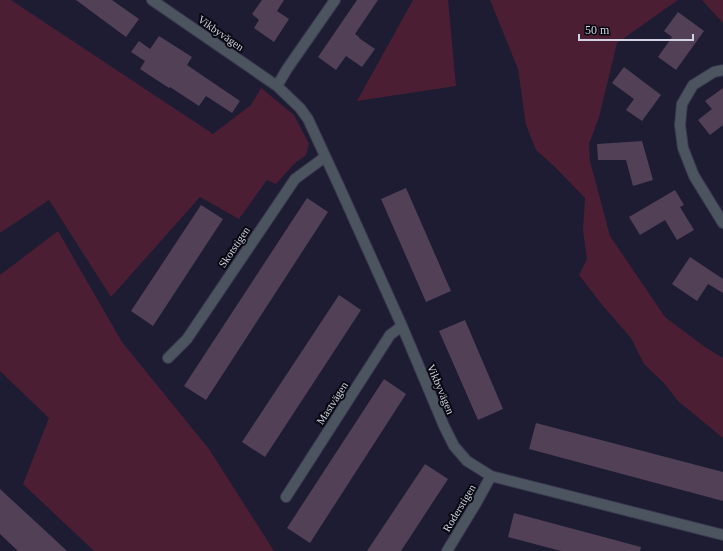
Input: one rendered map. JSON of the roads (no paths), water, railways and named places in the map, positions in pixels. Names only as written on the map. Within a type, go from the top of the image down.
[{"type":"street","name":"Vikbyvägen","points":[[152,0],[277,86],[300,108],[311,125],[402,326],[444,426],[454,446],[467,461],[491,476],[723,535]]},
{"type":"street","points":[[277,86],[287,69],[335,0]]},
{"type":"street","points":[[723,70],[714,72],[693,85],[682,104],[680,125],[683,148],[694,176],[723,223]]},
{"type":"street","name":"Skotstigen","points":[[168,358],[187,339],[295,178],[325,157]]},
{"type":"street","name":"Mastvägen","points":[[286,497],[390,335],[402,326]]},
{"type":"street","name":"Roderstigen","points":[[446,551],[475,505],[491,476]]}]
